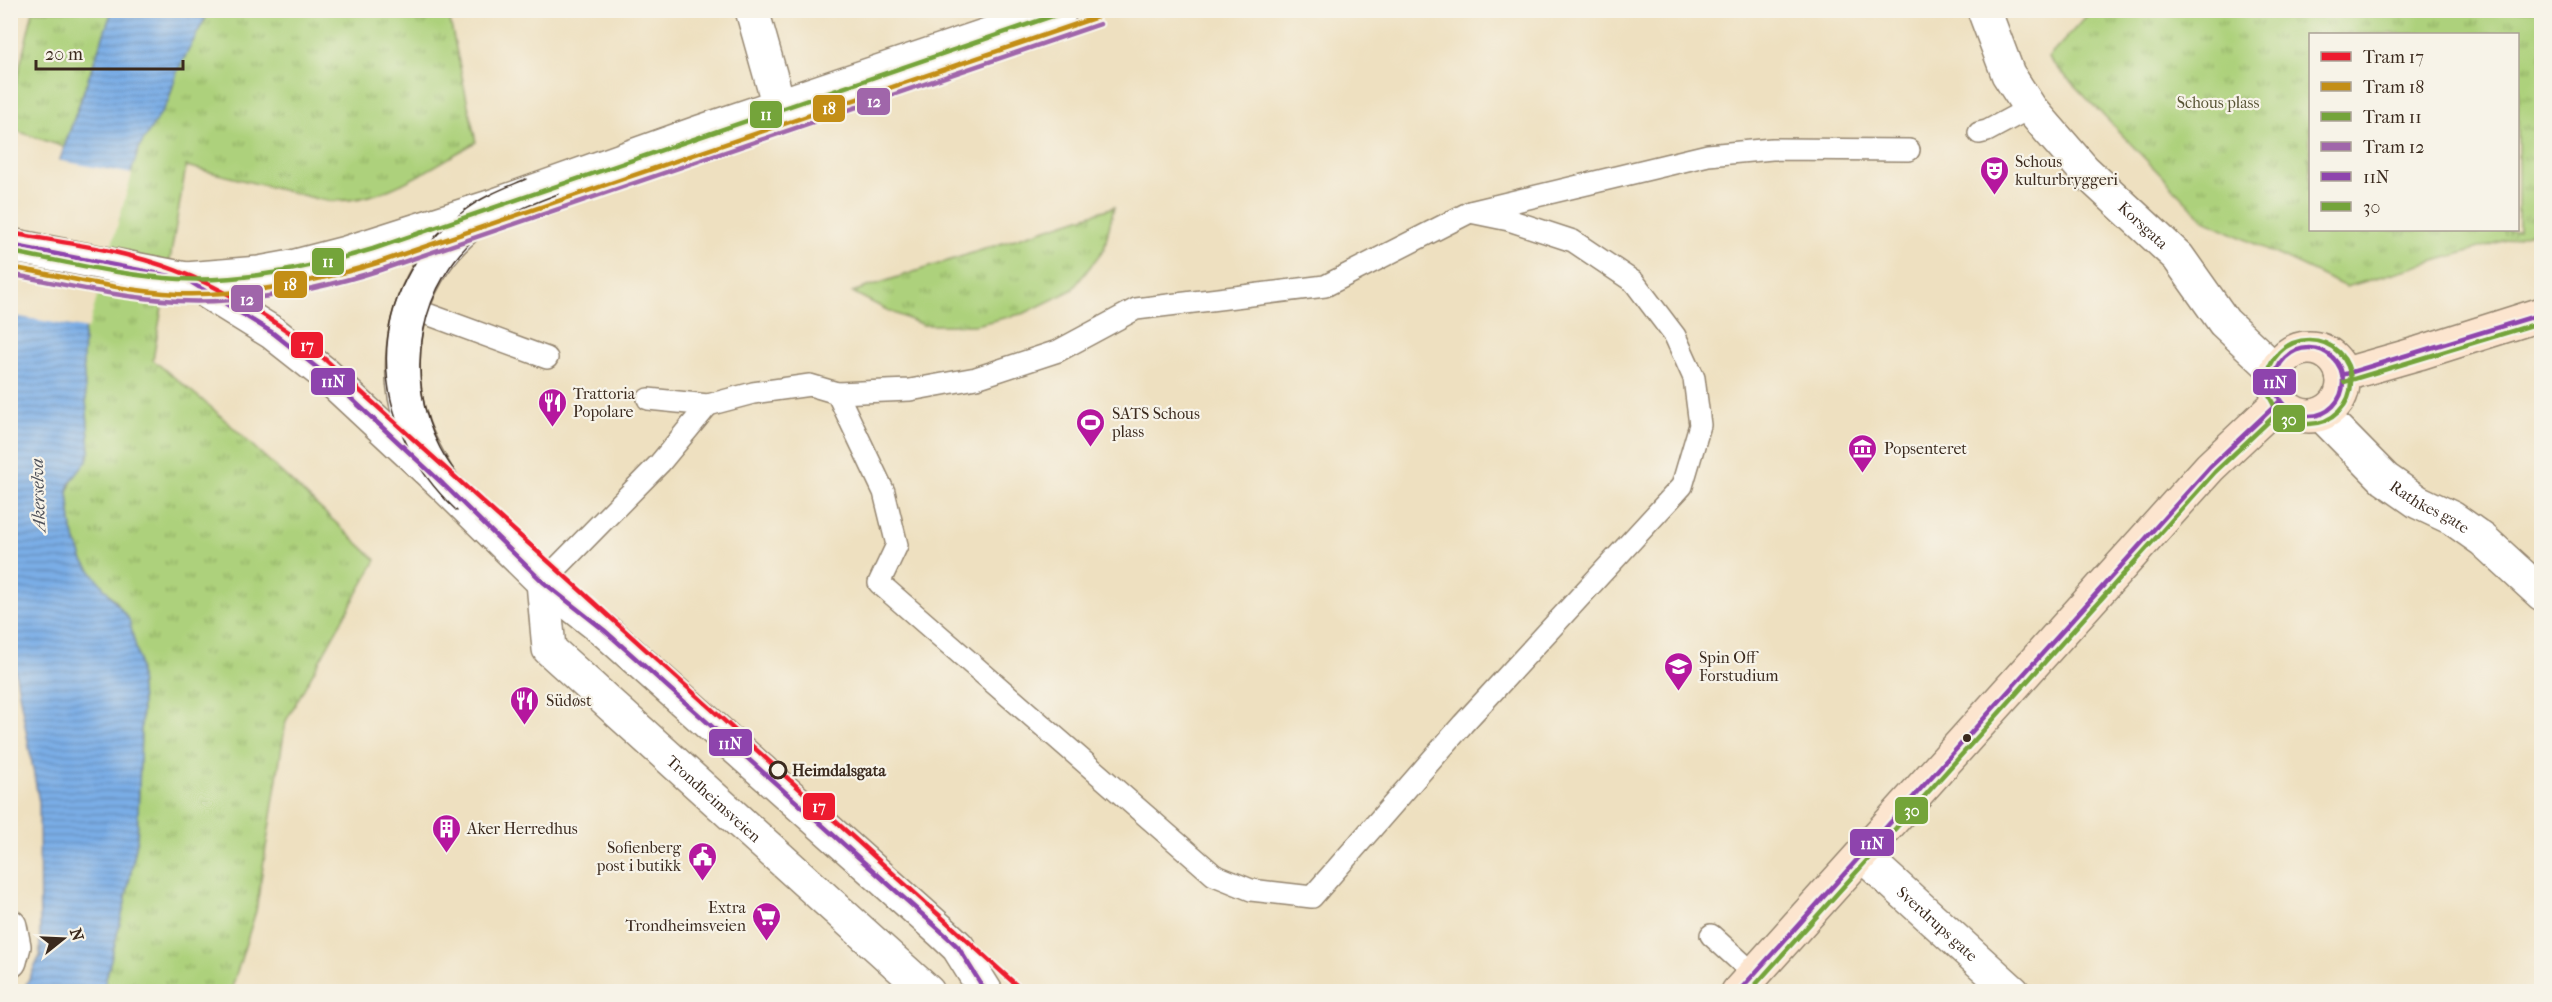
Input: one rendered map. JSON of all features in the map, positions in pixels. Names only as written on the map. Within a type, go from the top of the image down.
[{"type":"main road","points":[[2342,375],[2541,314]]},
{"type":"main road","points":[[1746,983],[2210,467],[2278,386],[2284,357],[2306,348],[2319,349],[2330,354],[2338,363],[2343,387],[2339,399],[2332,408],[2310,417],[2288,410],[2278,386]]},
{"type":"street","points":[[752,10],[779,106]]},
{"type":"street","points":[[10,245],[177,277],[223,277],[292,267],[346,253],[490,207],[1061,10]]},
{"type":"street","name":"Korsgata","points":[[1984,10],[2008,74],[2030,108],[2084,170],[2178,257],[2224,322],[2278,386]]},
{"type":"street","points":[[443,484],[414,430],[405,394],[403,351],[411,308],[432,266],[456,235],[490,207]]},
{"type":"street","points":[[177,277],[224,301],[296,350],[325,374],[443,484],[543,582],[604,630],[958,947],[986,992]]},
{"type":"street","name":"Rathkes gate","points":[[2321,414],[2385,479],[2418,502],[2452,518],[2483,540],[2541,594]]},
{"type":"street","name":"Trondheimsveien","points":[[543,582],[549,649],[928,992]]},
{"type":"street","name":"Sverdrups gate","points":[[1862,855],[2013,992]]},
{"type":"street","points":[[10,926],[14,946],[10,961]]},
{"type":"lane","points":[[1979,133],[2030,108]]},
{"type":"lane","points":[[648,399],[708,405],[753,393],[810,385],[837,393],[910,390],[976,378],[1058,351],[1136,309],[1325,286],[1470,212],[1708,155],[1772,149],[1909,150]]},
{"type":"lane","points":[[837,393],[884,492],[897,545],[879,583],[1214,875],[1251,890],[1312,897],[1463,724],[1682,486],[1700,425],[1694,378],[1676,336],[1634,282],[1573,242],[1509,220],[1470,212]]},
{"type":"lane","points":[[411,308],[547,358]]},
{"type":"lane","points":[[543,582],[660,463],[708,405]]},
{"type":"lane","points":[[1711,935],[1746,983]]},
{"type":"green space","points":[[33,11],[112,11],[64,147],[11,129],[11,104]]},
{"type":"green space","points":[[209,11],[448,11],[476,142],[402,184],[363,198],[343,201],[322,200],[186,166],[153,360],[212,408],[376,560],[286,721],[256,911],[231,991],[103,991],[137,842],[142,704],[139,660],[117,602],[94,578],[83,561],[72,530],[68,493],[73,476],[90,450],[83,363],[84,332],[130,171],[140,146],[168,102],[177,72]]},
{"type":"green space","name":"Schous plass","points":[[2091,11],[2541,11],[2541,230],[2346,287],[2204,220],[2048,58]]},
{"type":"green space","points":[[1114,207],[1104,249],[1072,290],[1025,313],[975,325],[923,325],[852,292]]},
{"type":"water","name":"Akerselva","points":[[112,11],[209,11],[177,72],[168,102],[140,146],[115,219],[84,332],[83,363],[90,450],[87,461],[69,484],[68,493],[72,530],[83,561],[129,619],[139,660],[142,704],[137,842],[103,991],[23,991],[40,956],[39,802],[11,649],[10,302]]},
{"type":"pier","points":[[56,160],[132,174],[88,329],[10,315],[10,293]]},
{"type":"tram line","name":"11","points":[[11,252],[116,272],[179,279],[253,276],[301,268],[373,249],[1070,10]]},
{"type":"tram line","name":"18","points":[[10,267],[115,287],[178,294],[229,293],[279,287],[328,277],[377,263],[1097,17]]},
{"type":"tram line","name":"12","points":[[10,274],[115,294],[178,301],[255,298],[305,290],[380,270],[1100,24]]},
{"type":"tram line","points":[[457,511],[426,476],[404,439],[391,399],[386,358],[391,317],[406,279],[430,242],[472,205],[526,179]]},
{"type":"tram line","points":[[492,512],[451,466],[428,420],[422,391],[420,361],[424,331],[432,302],[445,275],[463,251],[485,230],[502,219],[558,194]]},
{"type":"tram line","name":"17","points":[[10,233],[115,252],[175,270],[213,286],[249,306],[317,352],[1024,992]]},
{"type":"transit line","name":"11N","points":[[10,245],[186,279],[273,333],[325,374],[443,484],[543,582],[604,630],[942,932],[958,947],[986,992]]},
{"type":"transit line","name":"11N","points":[[2342,375],[2542,314]]},
{"type":"transit line","name":"30","points":[[2344,382],[2542,322]]},
{"type":"transit line","name":"30","points":[[2309,340],[2325,343],[2339,352],[2348,366],[2351,382],[2348,398],[2339,412],[2325,421],[2309,424],[2293,421],[2279,412],[2270,398],[2267,382],[2270,366],[2279,352],[2293,343],[2309,340]]},
{"type":"transit line","name":"11N","points":[[2302,348],[2316,348],[2328,353],[2338,363],[2343,382],[2338,401],[2328,411],[2316,416],[2302,416],[2290,411],[2280,401],[2275,389],[2275,375],[2280,363],[2290,353],[2302,348]]},
{"type":"transit line","name":"11N","points":[[1738,992],[2210,467],[2280,401]]},
{"type":"transit line","name":"30","points":[[1749,992],[2215,472],[2285,406]]},
{"type":"place","name":"Schous kulturbryggeri","points":[[1994,196]]},
{"type":"place","name":"Trattoria Popolare","points":[[552,428]]},
{"type":"place","name":"SATS Schous plass","points":[[1091,448]]},
{"type":"place","name":"Popsenteret","points":[[1863,474]]},
{"type":"place","name":"Spin Off Forstudium","points":[[1678,692]]},
{"type":"place","name":"Südøst","points":[[525,726]]},
{"type":"place","name":"Heimdalsgata","points":[[778,770]]},
{"type":"place","name":"Aker Herredhus","points":[[446,854]]},
{"type":"place","name":"Sofienberg post i butikk","points":[[702,882]]},
{"type":"place","name":"Extra Trondheimsveien","points":[[767,942]]}]
